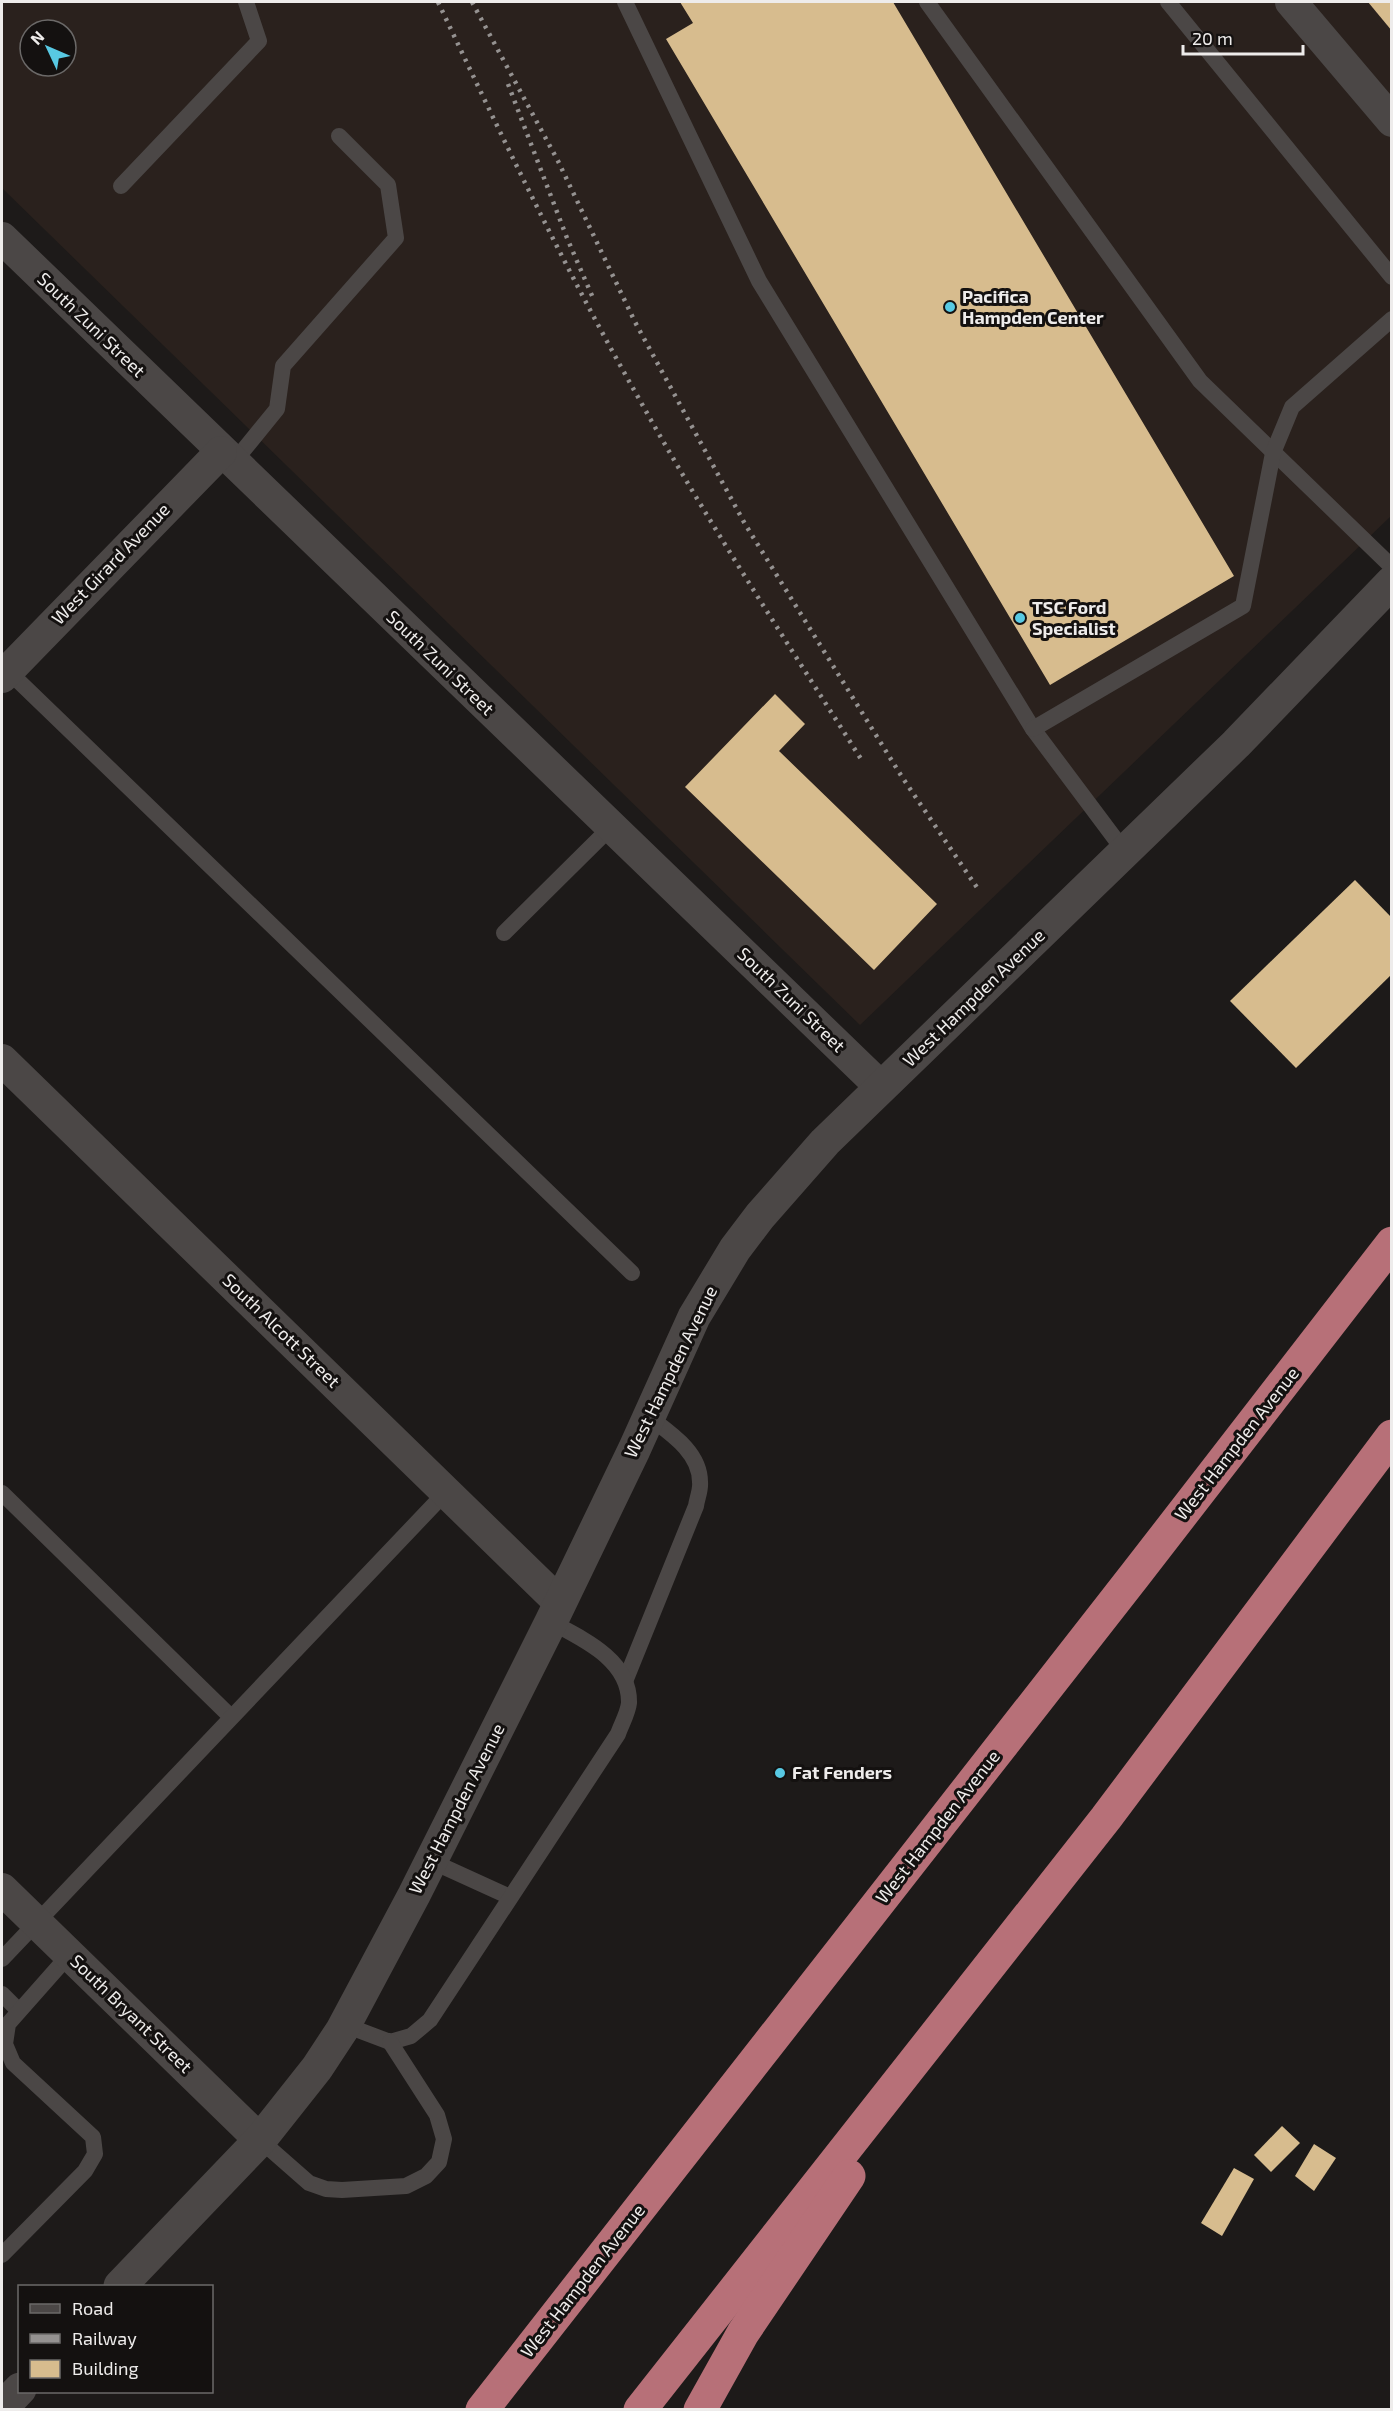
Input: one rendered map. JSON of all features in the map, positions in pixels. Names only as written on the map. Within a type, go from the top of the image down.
[{"type":"highway","name":"West Hampden Avenue","points":[[482,2409],[1128,1585],[1392,1243]]},
{"type":"highway","points":[[640,2409],[1106,1818],[1392,1436]]},
{"type":"highway","points":[[700,2409],[743,2333],[998,1954]]},
{"type":"street","points":[[1291,2],[1392,121]]},
{"type":"street","name":"South Zuni Street","points":[[2,238],[880,1087]]},
{"type":"street","name":"West Girard Avenue","points":[[4,670],[227,457]]},
{"type":"street","name":"West Hampden Avenue","points":[[121,2285],[260,2139],[304,2086],[345,2025],[556,1613],[694,1317],[735,1249],[795,1176],[880,1087],[1236,744],[1392,582]]},
{"type":"street","name":"South Alcott Street","points":[[2,1060],[446,1492],[556,1613]]},
{"type":"street","name":"South Bryant Street","points":[[2,1890],[260,2139]]},
{"type":"lane","points":[[121,186],[259,41],[246,2]]},
{"type":"lane","points":[[625,2],[759,281],[1033,729],[1125,852]]},
{"type":"lane","points":[[927,2],[1200,381],[1392,567]]},
{"type":"lane","points":[[1168,2],[1392,277]]},
{"type":"lane","points":[[227,457],[277,409],[283,366],[396,238],[388,185],[339,136]]},
{"type":"lane","points":[[1033,729],[1244,606],[1274,453],[1292,407],[1392,319]]},
{"type":"lane","points":[[4,670],[632,1273]]},
{"type":"lane","points":[[504,933],[611,827]]},
{"type":"lane","points":[[390,2042],[411,2036],[429,2020],[618,1734],[629,1704],[626,1679],[696,1506],[700,1482],[693,1458],[681,1441],[649,1417]]},
{"type":"lane","points":[[2,1959],[446,1492]]},
{"type":"lane","points":[[2,1493],[231,1717]]},
{"type":"lane","points":[[556,1613],[584,1639],[606,1655],[626,1679]]},
{"type":"lane","points":[[431,1861],[510,1897]]},
{"type":"lane","points":[[2,2254],[85,2171],[95,2154],[93,2137],[13,2063],[5,2044],[8,2024],[69,1954]]},
{"type":"lane","points":[[2,1994],[18,2010]]},
{"type":"lane","points":[[260,2139],[309,2184],[326,2190],[406,2186],[426,2176],[439,2162],[444,2139],[437,2115],[390,2042],[345,2025]]},
{"type":"shaded area","points":[[2,2],[1391,2],[1391,516],[860,1025],[2,188]]},
{"type":"building","name":"Pacifica Hampden Center","points":[[680,2],[893,2],[1234,576],[1050,685],[666,39],[693,23]]},
{"type":"building","points":[[1368,2],[1392,2],[1392,31]]},
{"type":"building","points":[[775,694],[805,724],[779,751],[937,904],[874,970],[685,787]]},
{"type":"building","points":[[1355,880],[1392,918],[1392,974],[1296,1068],[1230,1001]]},
{"type":"building","points":[[1282,2126],[1300,2143],[1271,2172],[1254,2155]]},
{"type":"building","points":[[1314,2144],[1336,2158],[1314,2191],[1295,2176]]},
{"type":"building","points":[[1234,2168],[1254,2179],[1222,2236],[1201,2223]]},
{"type":"railway","points":[[438,2],[559,251],[611,349],[719,534],[861,759]]},
{"type":"railway","points":[[472,2],[558,161],[635,322],[745,524],[902,777],[980,892]]},
{"type":"railway","points":[[508,84],[567,238],[593,298]]},
{"type":"place","name":"Pacifica Hampden Center","points":[[950,307]]},
{"type":"place","name":"TSC Ford Specialist","points":[[1020,618]]},
{"type":"place","name":"Fat Fenders","points":[[780,1773]]}]
